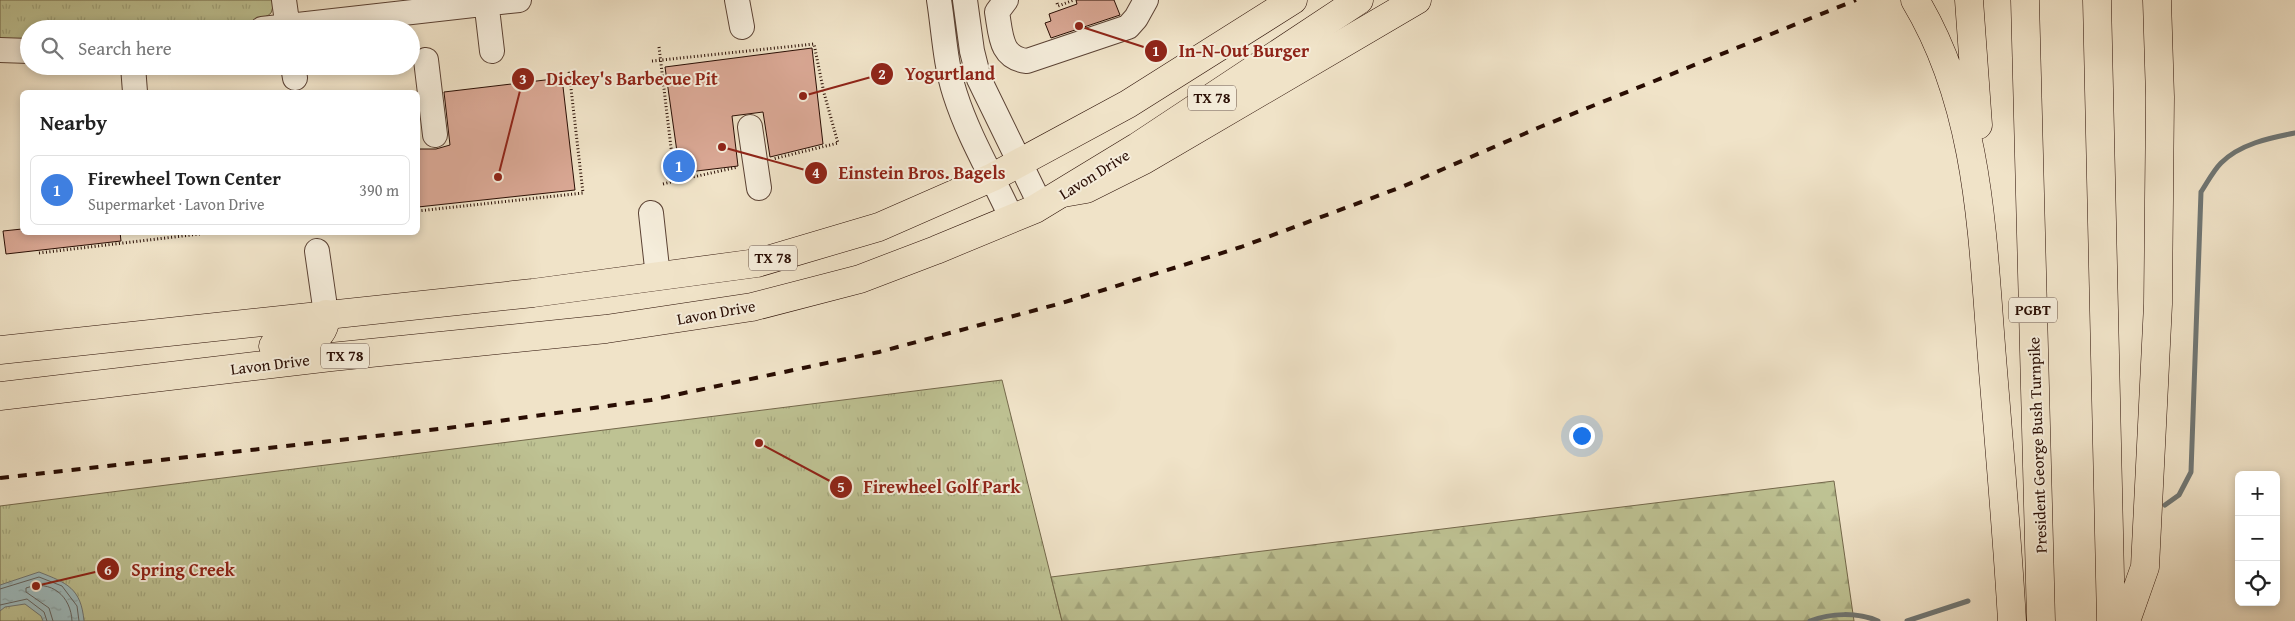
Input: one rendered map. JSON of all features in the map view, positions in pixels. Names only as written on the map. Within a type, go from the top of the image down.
[{"type":"main road","name":"TX 78","points":[[0,350],[533,293],[757,263],[879,227],[993,178],[1128,104],[1293,0]]},
{"type":"main road","name":"Lavon Drive","points":[[0,396],[331,357],[533,338],[752,307],[860,279],[1012,219],[1052,200],[1137,147],[1359,0]]},
{"type":"main road","points":[[1052,200],[1086,189],[1144,160],[1417,0]]},
{"type":"main road","points":[[1915,0],[1934,32],[1957,92],[1967,126],[1981,216],[2012,621]]},
{"type":"main road","points":[[1969,0],[1982,166],[1981,216]]},
{"type":"main road","name":"President George Bush Turnpike","points":[[2025,0],[2042,621]]},
{"type":"main road","points":[[2097,0],[2111,621]]},
{"type":"main road","points":[[2126,621],[2145,566],[2146,547],[2158,304],[2160,97],[2157,0]]},
{"type":"main road","points":[[155,378],[191,359],[238,350],[308,341],[322,333],[326,314]]},
{"type":"street","points":[[284,0],[287,20]]},
{"type":"street","points":[[343,20],[486,2],[519,0]]},
{"type":"street","points":[[737,0],[742,27]]},
{"type":"street","points":[[939,0],[945,53],[954,93],[969,130],[1012,219]]},
{"type":"street","points":[[965,0],[972,51],[979,79],[1019,164],[1052,200]]},
{"type":"street","points":[[1006,0],[997,12],[1007,52],[1016,60],[1027,61],[1128,27],[1136,18],[1144,1]]},
{"type":"street","points":[[486,2],[492,51]]},
{"type":"street","points":[[0,50],[20,51]]},
{"type":"street","points":[[426,60],[435,135]]},
{"type":"street","points":[[134,75],[135,90]]},
{"type":"street","points":[[750,127],[759,188]]},
{"type":"street","points":[[650,213],[658,277]]},
{"type":"street","points":[[317,251],[326,314]]},
{"type":"path","points":[[1057,4],[1058,6],[1074,0]]},
{"type":"path","points":[[652,61],[814,44],[824,93],[838,144],[663,184]]},
{"type":"path","points":[[659,47],[675,181]]},
{"type":"path","points":[[420,211],[583,193],[569,71]]},
{"type":"path","points":[[39,252],[189,235]]},
{"type":"green space","points":[[0,0],[275,0],[271,13],[256,20],[20,20],[20,41],[0,40]]},
{"type":"green space","points":[[1002,380],[1062,621],[0,621],[0,506]]},
{"type":"green space","points":[[1834,481],[1854,621],[1062,621],[1051,577]]},
{"type":"water","points":[[39,572],[71,588],[80,601],[84,621],[43,621],[41,616],[25,604],[5,607],[0,611],[0,585]]},
{"type":"building","points":[[1076,0],[1114,0],[1120,15],[1051,38],[1045,23],[1051,21],[1049,14],[1077,4]]},
{"type":"building","points":[[812,48],[823,144],[770,157],[763,112],[732,116],[738,166],[680,173],[665,67]]},
{"type":"building","points":[[562,78],[575,190],[420,207],[420,149],[436,149],[450,145],[444,92]]},
{"type":"building","points":[[20,229],[20,235],[120,235],[121,241],[6,254],[3,231]]},
{"type":"waterway","points":[[2165,505],[2179,495],[2191,472],[2201,192],[2218,166],[2229,156],[2246,146],[2295,133]]},
{"type":"waterway","points":[[1907,621],[1968,601]]},
{"type":"waterway","points":[[1810,621],[1835,615],[1861,616],[1878,621]]},
{"type":"railway","points":[[0,478],[448,428],[651,400],[879,352],[1062,303],[1241,247],[1404,186],[1540,127],[1856,0]]},
{"type":"place","name":"In-N-Out Burger","points":[[1079,26]]},
{"type":"place","name":"Yogurtland","points":[[803,96]]},
{"type":"place","name":"Einstein Bros. Bagels","points":[[722,147]]},
{"type":"place","name":"Firewheel Town Center","points":[[679,166]]},
{"type":"place","name":"Dickey's Barbecue Pit","points":[[498,177]]},
{"type":"place","name":"Firewheel Golf Park","points":[[759,443]]},
{"type":"place","name":"Spring Creek","points":[[36,586]]}]
